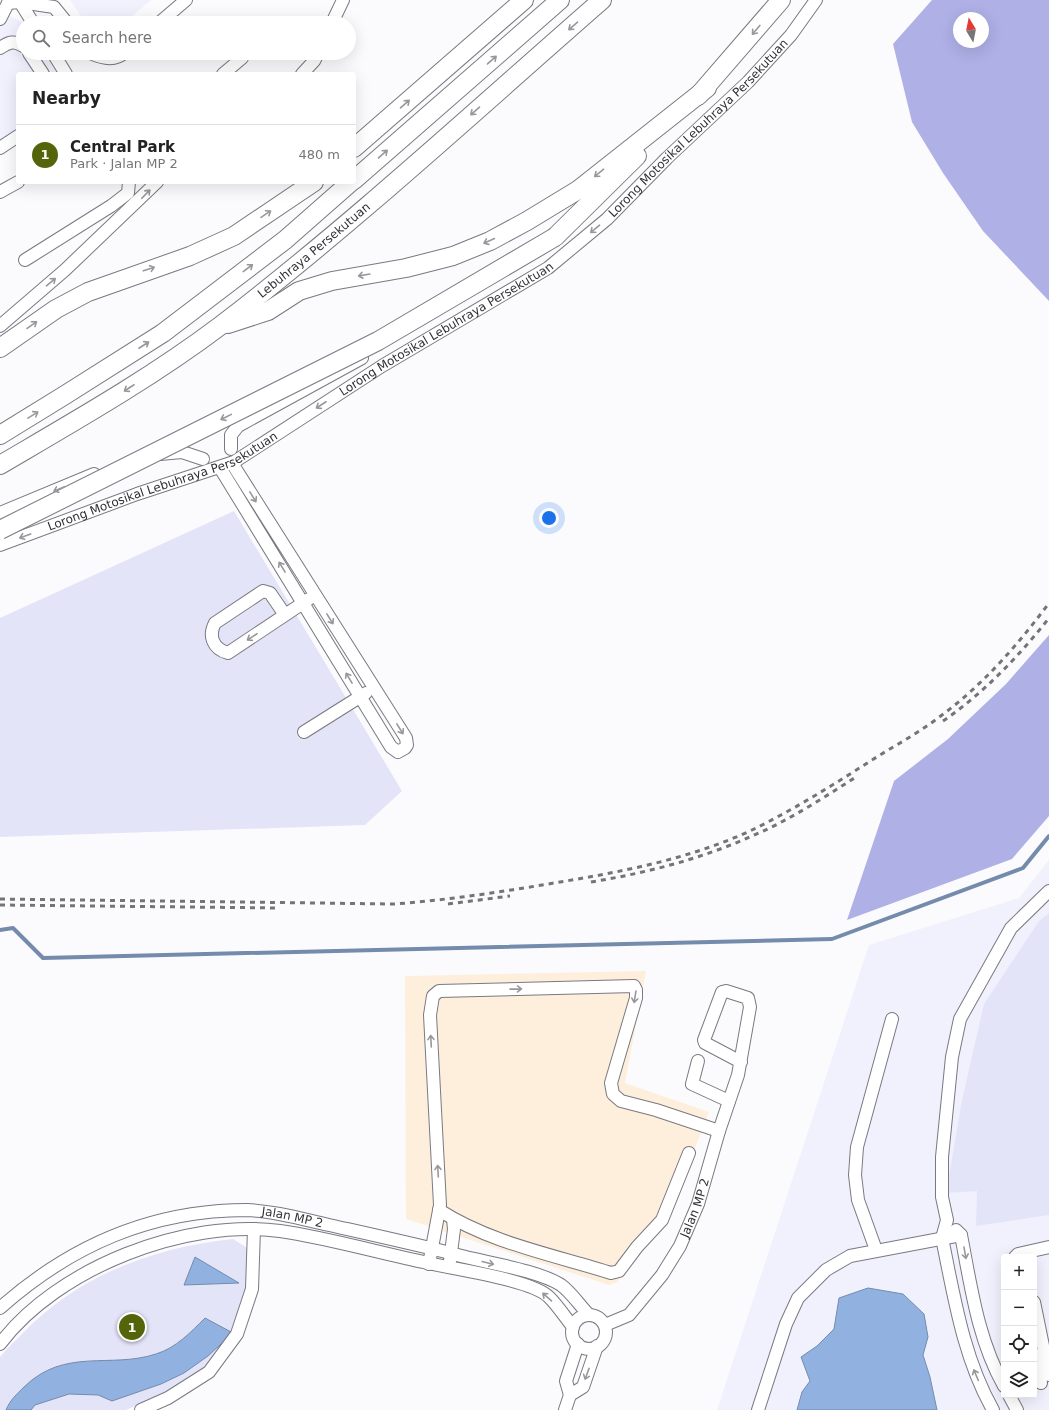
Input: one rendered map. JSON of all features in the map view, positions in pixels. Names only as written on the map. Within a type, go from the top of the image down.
[{"type":"highway","points":[[356,146],[524,0]]},
{"type":"highway","points":[[356,178],[560,0]]},
{"type":"highway","name":"Lebuhraya Persekutuan","points":[[0,465],[99,407],[178,356],[219,326],[310,254],[602,0]]},
{"type":"highway","points":[[0,530],[378,341],[555,237],[707,88],[781,0]]},
{"type":"highway","points":[[219,326],[268,311],[299,291],[332,281],[406,268],[453,256],[490,241],[527,221],[578,190],[707,88]]},
{"type":"highway","points":[[0,348],[56,309],[88,292],[190,256],[234,236],[311,184]]},
{"type":"highway","name":"Lebuhraya Persekutuan","points":[[0,434],[65,396],[163,333],[285,240],[349,184]]},
{"type":"street","points":[[167,16],[186,0]]},
{"type":"street","points":[[335,16],[343,0]]},
{"type":"street","name":"Lorong Motosikal Lebuhraya Persekutuan","points":[[0,545],[137,494],[234,462],[382,366],[548,268],[607,219],[667,158],[748,82],[790,34],[816,0]]},
{"type":"street","points":[[0,19],[12,2]]},
{"type":"street","points":[[12,2],[26,16]]},
{"type":"street","points":[[12,2],[54,7],[61,16]]},
{"type":"street","points":[[0,48],[8,42],[16,42]]},
{"type":"street","points":[[33,60],[42,72]]},
{"type":"street","points":[[57,60],[65,72]]},
{"type":"street","points":[[225,72],[240,60]]},
{"type":"street","points":[[304,72],[314,60]]},
{"type":"street","points":[[0,148],[16,137]]},
{"type":"street","points":[[0,192],[16,183]]},
{"type":"street","points":[[24,260],[128,194],[129,184]]},
{"type":"street","points":[[0,326],[65,270],[156,184]]},
{"type":"street","points":[[231,449],[231,435],[238,426],[411,332],[511,273],[556,244],[580,223],[588,205]]},
{"type":"street","points":[[0,513],[106,469],[160,454],[182,452],[203,459]]},
{"type":"street","points":[[222,471],[391,747],[398,752],[402,750],[407,745],[407,740],[315,596],[235,468],[234,464]]},
{"type":"street","points":[[285,615],[270,593],[263,591],[215,623],[212,630],[212,638],[218,648],[228,653],[285,615],[303,602],[315,596]]},
{"type":"street","points":[[304,732],[374,688]]},
{"type":"street","points":[[993,1410],[985,1397],[968,1355],[942,1238],[947,1220],[942,1197],[942,1157],[952,1057],[960,1019],[1011,928],[1049,891]]},
{"type":"street","points":[[429,1264],[439,1210],[430,1015],[433,996],[439,991],[634,986],[636,990],[636,998],[611,1083],[613,1094],[621,1101],[656,1110],[718,1131]]},
{"type":"street","name":"Jalan MP 2","points":[[604,1325],[629,1315],[662,1275],[680,1246],[698,1204],[718,1131],[741,1062],[750,1003],[748,998],[726,991],[722,992],[704,1040],[705,1043],[741,1062]]},
{"type":"street","points":[[876,1250],[858,1200],[855,1175],[857,1147],[892,1018]]},
{"type":"street","points":[[698,1061],[692,1084],[728,1101]]},
{"type":"street","points":[[439,1210],[453,1218],[508,1242],[612,1273],[619,1271],[637,1247],[662,1220],[688,1153]]},
{"type":"street","name":"Jalan MP 2","points":[[0,1308],[24,1286],[66,1258],[111,1236],[161,1220],[201,1212],[248,1210],[281,1214],[431,1248],[450,1254],[543,1276],[561,1286],[589,1315]]},
{"type":"street","points":[[449,1267],[454,1229],[453,1218]]},
{"type":"street","points":[[947,1220],[961,1235],[975,1311],[994,1368],[1001,1381]]},
{"type":"street","name":"Jalan MP 2","points":[[0,1344],[38,1305],[77,1277],[120,1256],[166,1241],[207,1231],[232,1228],[267,1230],[295,1234],[429,1264],[449,1267],[532,1287],[548,1296],[573,1327]]},
{"type":"street","points":[[141,1410],[168,1398],[210,1372],[237,1334],[252,1289],[254,1229]]},
{"type":"street","points":[[758,1410],[786,1324],[798,1298],[826,1270],[850,1256],[961,1235]]},
{"type":"street","points":[[1027,1254],[1049,1247]]},
{"type":"street","points":[[570,1395],[583,1387],[597,1346],[605,1338],[604,1325],[596,1316],[582,1316],[576,1320],[573,1327],[573,1336],[578,1344],[587,1348],[597,1346]]},
{"type":"street","points":[[1037,1326],[1043,1381]]},
{"type":"street","points":[[565,1410],[570,1395],[566,1381],[578,1344]]},
{"type":"street","points":[[1037,1360],[1043,1381]]},
{"type":"street","points":[[1011,1398],[1017,1410]]},
{"type":"shaded area","points":[[70,0],[151,0],[132,16],[81,16]]},
{"type":"shaded area","points":[[932,0],[1049,0],[1049,301],[983,231],[943,173],[912,122],[893,44]]},
{"type":"shaded area","points":[[0,11],[16,19],[16,60],[50,60],[59,72],[16,72],[16,140],[0,151]]},
{"type":"shaded area","points":[[234,511],[402,791],[365,825],[0,837],[0,618]]},
{"type":"shaded area","points":[[1049,635],[1049,816],[1012,859],[847,920],[894,781],[948,739],[1006,684]]},
{"type":"shaded area","points":[[1049,860],[1049,1410],[717,1410],[869,945],[1019,898]]},
{"type":"shaded area","points":[[1049,913],[1049,1215],[976,1226],[977,1191],[946,1193],[962,1100],[984,1004],[1039,921]]},
{"type":"shaded area","points":[[646,971],[625,1083],[709,1112],[668,1219],[617,1282],[609,1285],[406,1219],[405,976]]},
{"type":"shaded area","points":[[233,1239],[249,1249],[245,1302],[234,1334],[198,1373],[166,1393],[126,1410],[0,1410],[0,1357],[43,1314],[67,1296],[118,1268],[145,1258],[174,1249]]},
{"type":"shaded area","points":[[195,1257],[239,1283],[184,1285]]},
{"type":"shaded area","points":[[868,1288],[903,1294],[924,1314],[928,1337],[923,1355],[930,1377],[937,1410],[797,1410],[802,1392],[810,1381],[801,1357],[817,1346],[834,1329],[839,1298]]},
{"type":"shaded area","points":[[205,1318],[233,1333],[208,1356],[184,1373],[161,1384],[112,1401],[98,1395],[69,1394],[35,1405],[31,1410],[6,1410],[12,1400],[24,1387],[40,1375],[55,1367],[88,1361],[139,1358],[156,1354],[177,1344]]},
{"type":"waterway","points":[[0,930],[13,928],[43,958],[832,939],[1023,868],[1049,836]]},
{"type":"railway","points":[[0,899],[394,904],[494,893],[579,879],[680,857],[752,830],[798,806],[930,724],[969,693],[998,665],[1049,603]]},
{"type":"railway","points":[[943,721],[987,686],[1026,646],[1049,618]]},
{"type":"railway","points":[[591,882],[653,870],[713,852],[765,830],[792,816],[856,777]]},
{"type":"railway","points":[[448,904],[510,896]]},
{"type":"railway","points":[[0,905],[280,908]]},
{"type":"place","name":"Central Park","points":[[132,1327]]}]
